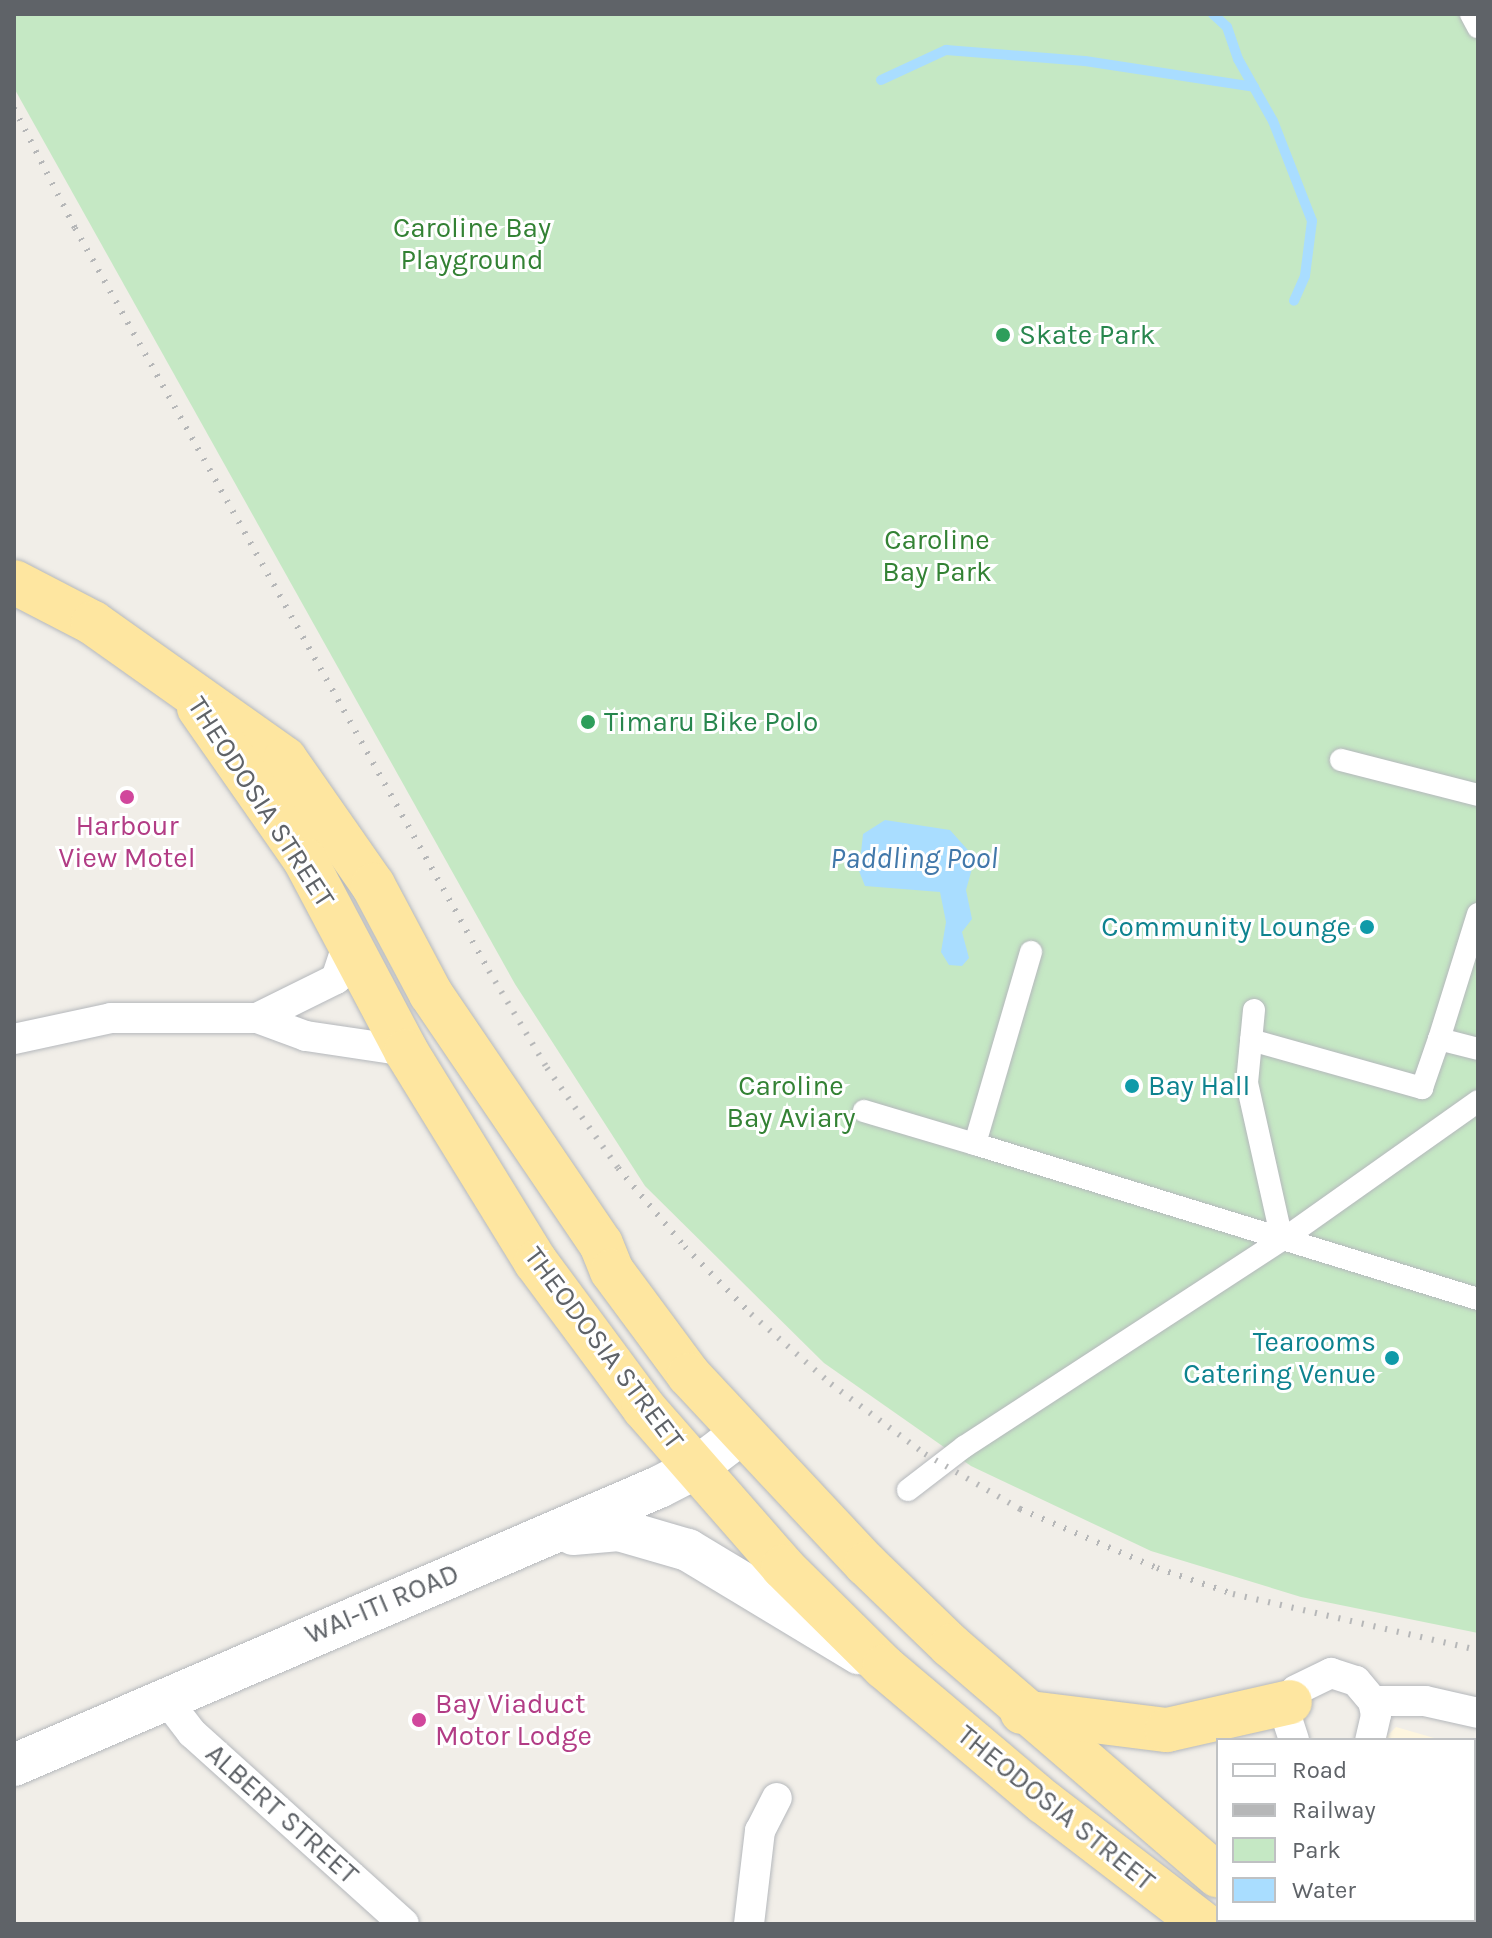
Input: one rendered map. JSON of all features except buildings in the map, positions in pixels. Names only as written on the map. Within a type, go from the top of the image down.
[{"type":"highway","points":[[14,582],[93,623],[186,689]]},
{"type":"highway","name":"THEODOSIA STREET","points":[[186,689],[298,850],[406,1051],[536,1262],[644,1408],[783,1567],[884,1667],[1044,1802],[1203,1924]]},
{"type":"highway","name":"THEODOSIA STREET","points":[[186,689],[285,759],[373,885],[431,994],[601,1244],[612,1271],[689,1375],[866,1564],[1022,1712],[1216,1874]]},
{"type":"highway","points":[[1022,1712],[1167,1730],[1292,1721]]},
{"type":"main road","name":"WAI-ITI ROAD","points":[[14,1765],[696,1468],[742,1433]]},
{"type":"main road","points":[[543,1536],[619,1530],[688,1550],[884,1667]]},
{"type":"street","points":[[1471,14],[1478,27]]},
{"type":"street","points":[[1341,760],[1478,795]]},
{"type":"street","points":[[1251,1040],[1422,1088],[1478,914]]},
{"type":"street","points":[[257,1018],[336,979],[349,940]]},
{"type":"street","points":[[975,1144],[1031,952]]},
{"type":"street","points":[[1254,1010],[1247,1083],[1282,1240]]},
{"type":"street","points":[[14,1039],[111,1018],[257,1018],[306,1036],[406,1051]]},
{"type":"street","points":[[1439,1039],[1478,1049]]},
{"type":"street","points":[[908,1490],[964,1447],[1282,1240],[1478,1101]]},
{"type":"street","points":[[864,1111],[1478,1299]]},
{"type":"street","points":[[1292,1721],[1306,1681],[1331,1673],[1356,1681],[1373,1701],[1376,1715],[1370,1738]]},
{"type":"street","name":"ALBERT STREET","points":[[166,1699],[192,1733],[404,1924]]},
{"type":"street","points":[[1373,1701],[1425,1701],[1478,1713]]},
{"type":"street","points":[[749,1924],[760,1831],[777,1798]]},
{"type":"shaded area","points":[[1396,1727],[1434,1738],[1385,1738]]},
{"type":"shaded area","points":[[1476,1837],[1478,1924],[1442,1924],[1476,1922]]},
{"type":"green space","name":"Caroline Bay Park","points":[[14,14],[1478,14],[1478,1633],[1301,1597],[1151,1551],[971,1466],[824,1363],[645,1186],[515,984],[14,88]]},
{"type":"water","name":"Paddling Pool","points":[[885,820],[950,830],[975,858],[966,890],[972,919],[962,932],[969,958],[962,966],[949,965],[941,952],[946,922],[940,892],[865,886],[859,871],[863,834]]},
{"type":"waterway","points":[[1213,14],[1227,27],[1238,59],[1273,121],[1312,221],[1305,276],[1294,301]]},
{"type":"waterway","points":[[881,80],[946,50],[1085,61],[1254,87]]},
{"type":"railway","points":[[14,108],[75,228],[489,971],[547,1068],[618,1168],[685,1247],[751,1314],[831,1384],[925,1454],[1020,1509],[1157,1568],[1233,1594],[1478,1650]]},
{"type":"place","name":"Skate Park","points":[[1003,335]]},
{"type":"place","name":"Timaru Bike Polo","points":[[588,722]]},
{"type":"place","name":"Harbour View Motel","points":[[127,797]]},
{"type":"place","name":"Community Lounge","points":[[1367,927]]},
{"type":"place","name":"Bay Hall","points":[[1132,1086]]},
{"type":"place","name":"Tearooms Catering Venue","points":[[1392,1358]]},
{"type":"place","name":"Bay Viaduct Motor Lodge","points":[[419,1720]]},
{"type":"park label","name":"Caroline Bay Playground","points":[[472,244]]},
{"type":"park label","name":"Caroline Bay Aviary","points":[[791,1102]]}]
